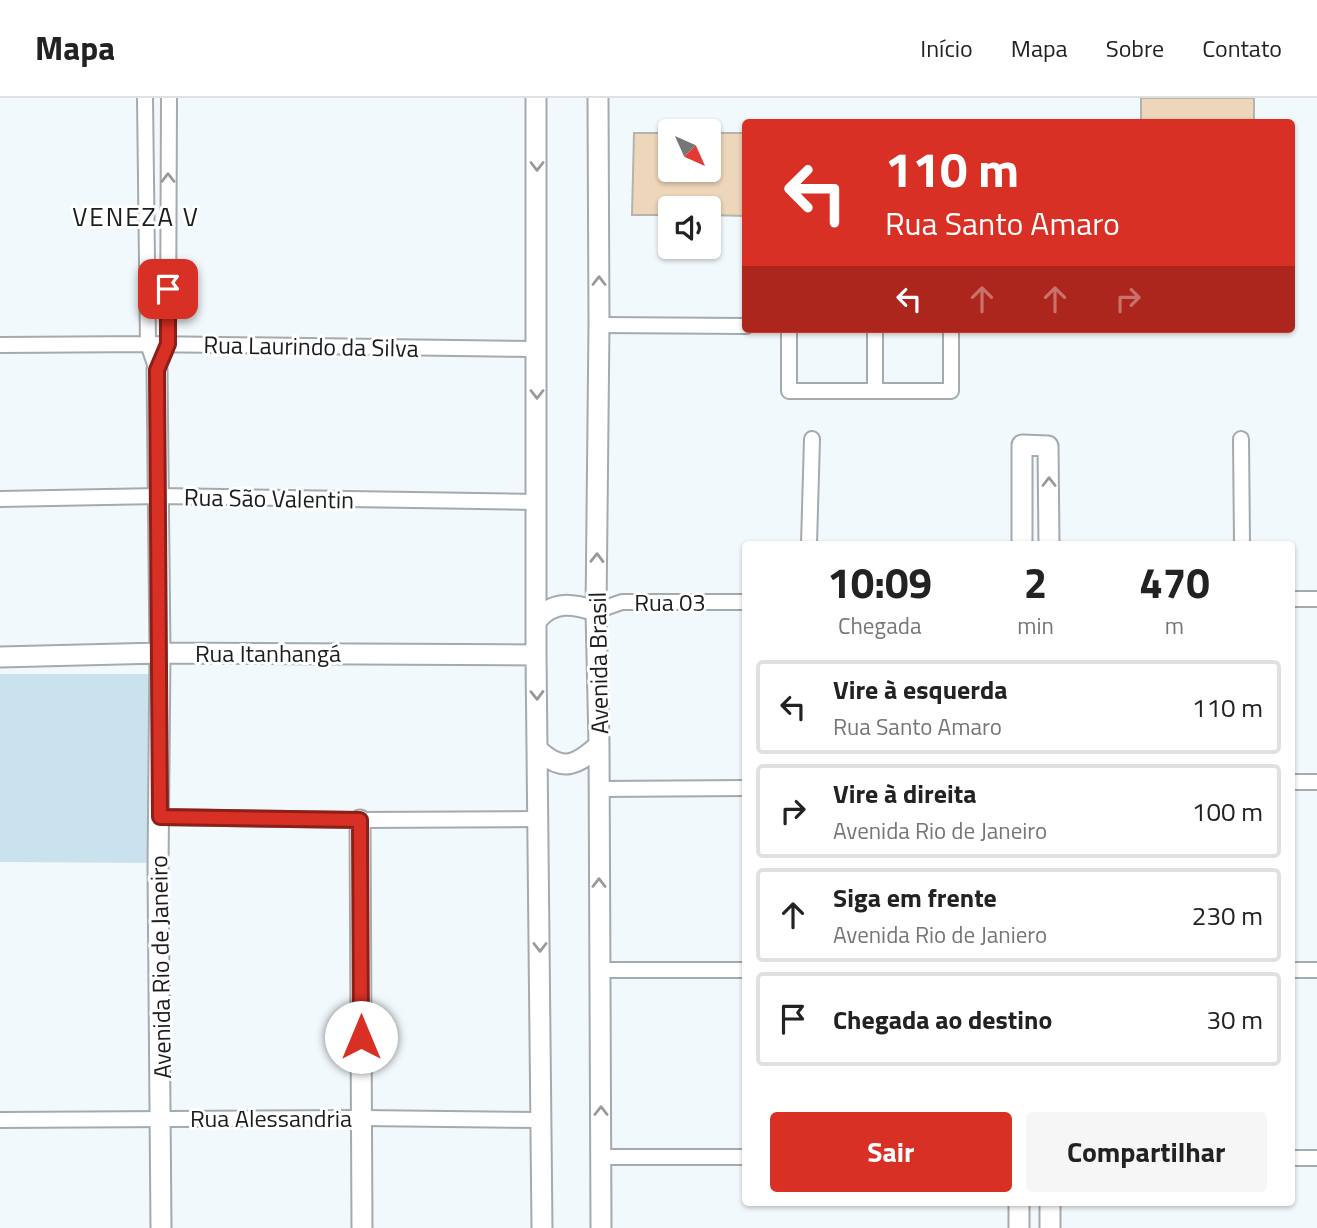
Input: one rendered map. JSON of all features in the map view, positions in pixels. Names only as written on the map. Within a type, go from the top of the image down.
[{"type":"main road","points":[[536,98],[536,655],[542,1228]]},
{"type":"main road","name":"Avenida Brasil","points":[[598,98],[596,611],[600,746],[601,1228]]},
{"type":"main road","name":"Avenida Rio de Janeiro","points":[[157,370],[162,1228]]},
{"type":"main road","points":[[1022,541],[1022,445],[1048,446],[1049,541]]},
{"type":"main road","points":[[537,620],[553,607],[561,605],[575,605],[596,611]]},
{"type":"main road","name":"Rua Itanhangá","points":[[0,657],[160,653],[536,655]]},
{"type":"main road","points":[[538,750],[556,763],[565,765],[584,759],[600,746]]},
{"type":"main road","points":[[360,820],[362,1228]]},
{"type":"main road","points":[[1019,1206],[1019,1228]]},
{"type":"main road","points":[[1050,1206],[1050,1228]]},
{"type":"street","name":"Avenida Rio de Janeiro","points":[[145,98],[148,344],[157,370]]},
{"type":"street","points":[[168,344],[169,98]]},
{"type":"street","points":[[599,325],[742,326]]},
{"type":"street","points":[[789,333],[789,391],[951,391],[951,333]]},
{"type":"street","points":[[875,333],[876,391]]},
{"type":"street","name":"Avenida Rio de Janeiro","points":[[157,370],[168,344]]},
{"type":"street","name":"Rua Laurindo da Silva","points":[[0,345],[168,344],[537,349]]},
{"type":"street","points":[[809,541],[811,439]]},
{"type":"street","points":[[1241,439],[1242,541]]},
{"type":"street","name":"Rua São Valentin","points":[[0,499],[159,496],[538,502]]},
{"type":"street","points":[[1295,599],[1317,599]]},
{"type":"street","name":"Rua 03","points":[[596,611],[622,602],[742,602]]},
{"type":"street","points":[[1295,782],[1317,782]]},
{"type":"street","points":[[599,789],[742,788]]},
{"type":"street","points":[[160,817],[539,819]]},
{"type":"street","points":[[600,970],[742,970]]},
{"type":"street","points":[[1295,970],[1317,970]]},
{"type":"street","name":"Rua Alessandria","points":[[0,1120],[362,1118],[541,1121]]},
{"type":"street","points":[[601,1157],[742,1157]]},
{"type":"street","points":[[1295,1157],[1317,1157]]},
{"type":"shaded area","points":[[0,674],[149,674],[152,863],[0,862]]},
{"type":"building","points":[[1141,98],[1254,98],[1254,119],[1141,119]]},
{"type":"building","points":[[634,133],[658,133],[658,182],[721,182],[721,133],[742,133],[742,216],[721,215],[721,196],[658,196],[658,215],[632,215]]},
{"type":"district","name":"VENEZA V","points":[[136,216]]},
{"type":"route","points":[[168,289],[168,344],[157,370],[160,817],[360,820],[361,1037]]}]
